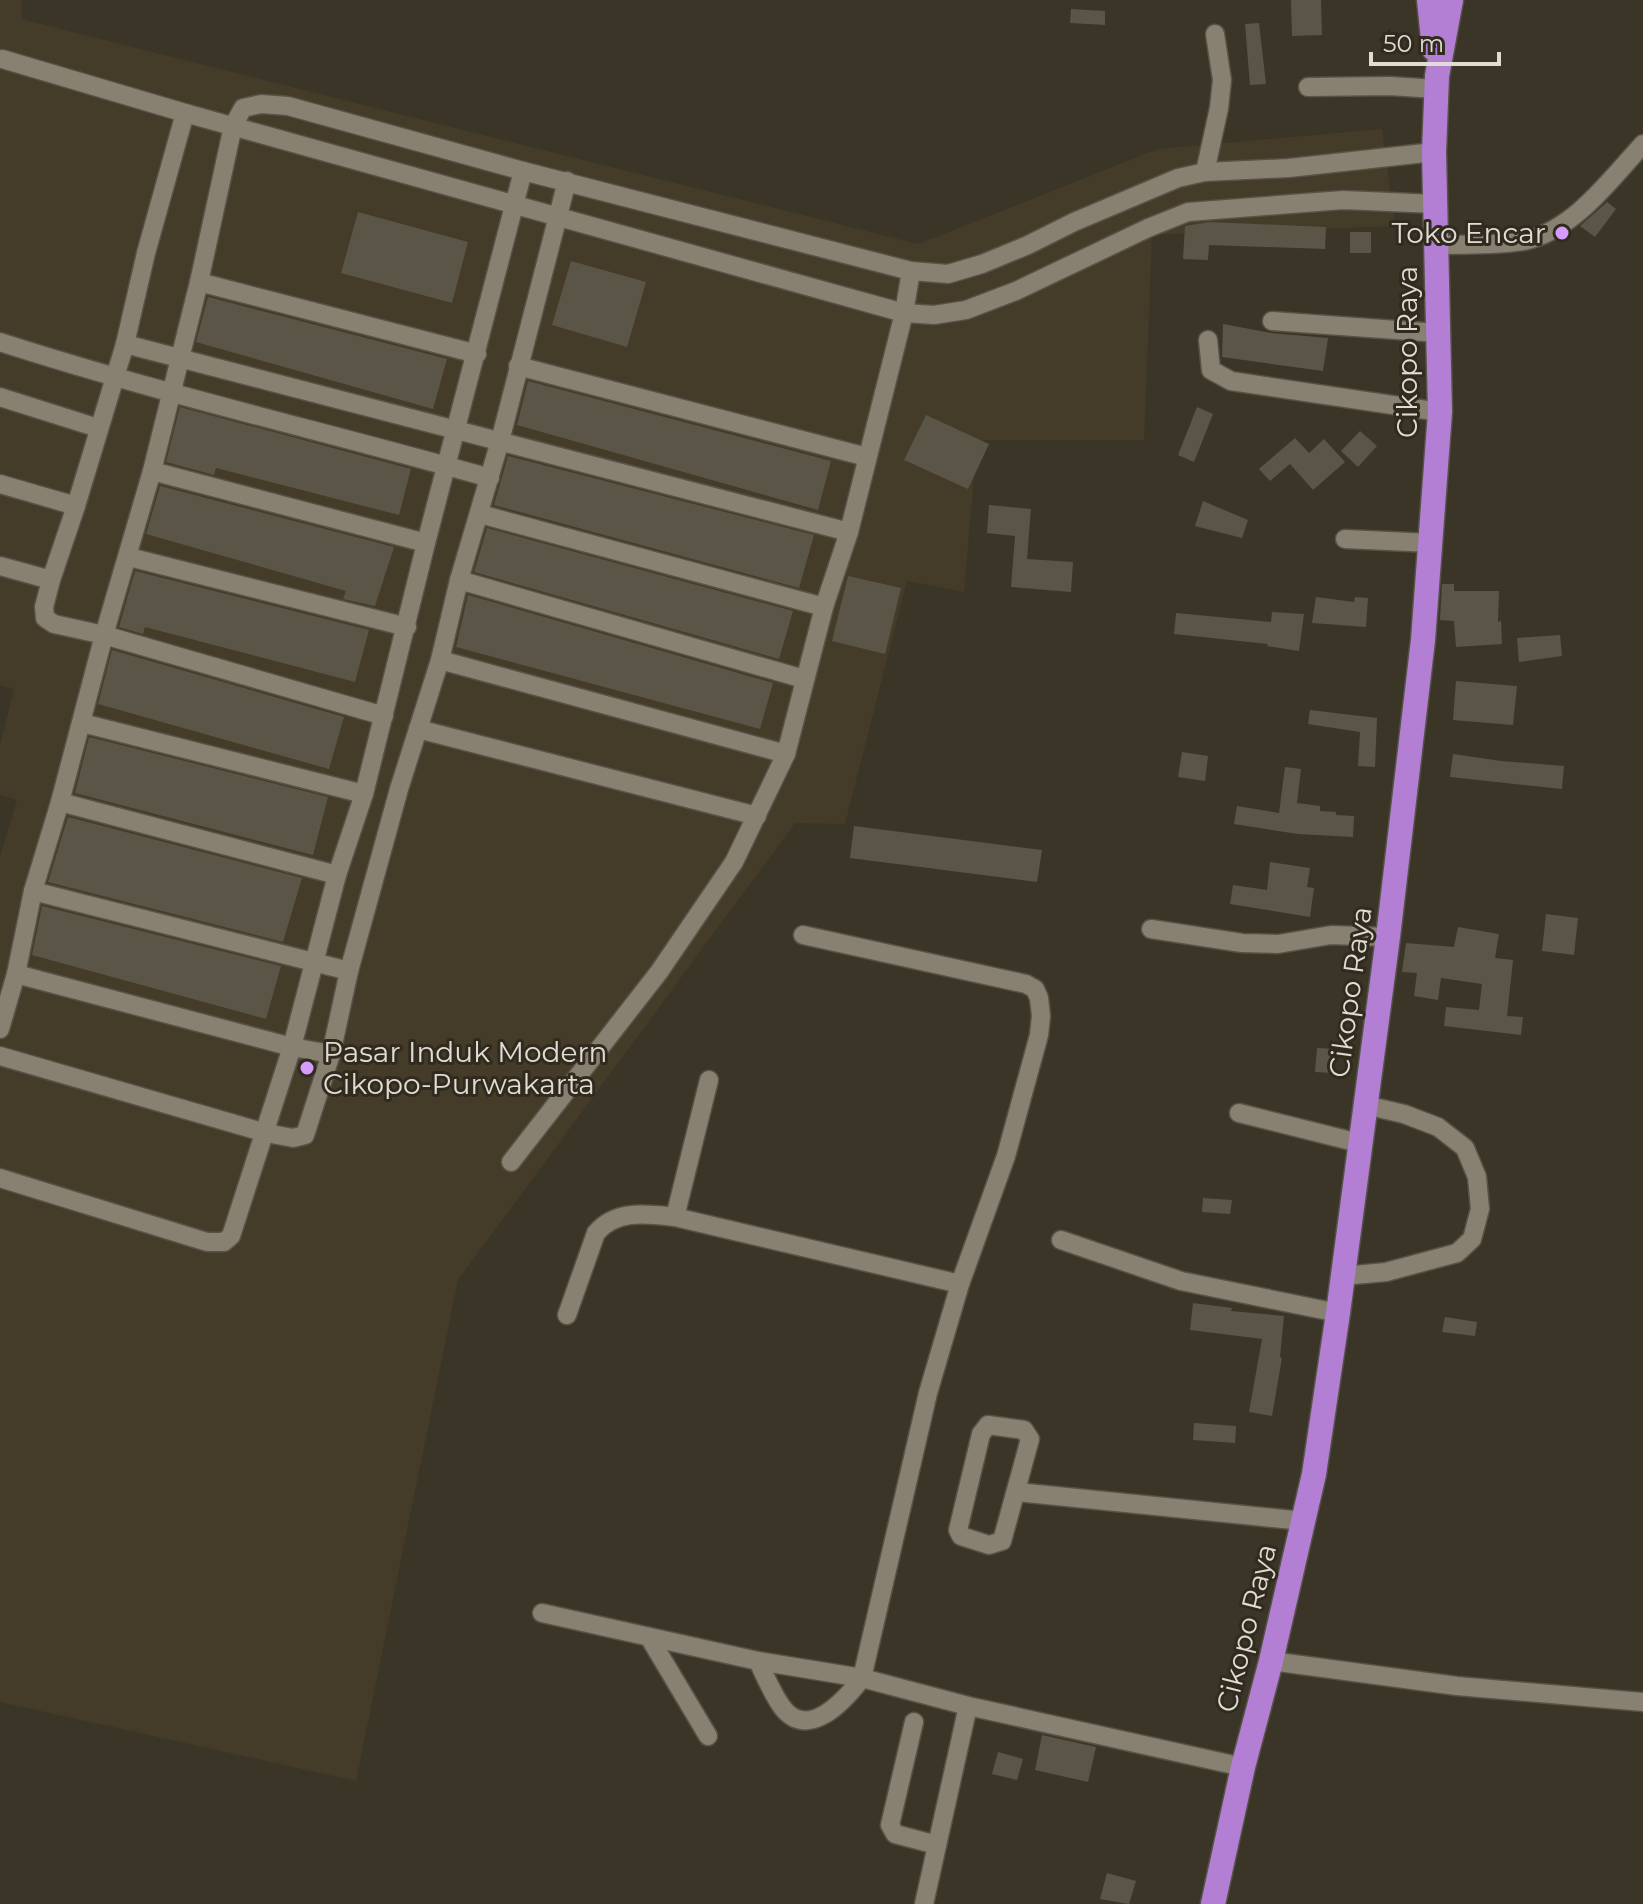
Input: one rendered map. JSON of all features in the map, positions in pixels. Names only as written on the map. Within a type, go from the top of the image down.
[{"type":"highway","points":[[1429,0],[1436,82]]},
{"type":"highway","points":[[1436,82],[1451,0]]},
{"type":"highway","name":"Cikopo Raya","points":[[1213,1904],[1314,1474],[1388,937],[1423,640],[1440,412],[1434,152],[1436,82]]},
{"type":"street","points":[[1205,172],[1222,80],[1215,34]]},
{"type":"street","points":[[2,59],[904,313],[934,315],[966,310],[1016,291],[1188,212],[1343,200],[1436,204]]},
{"type":"street","points":[[1308,87],[1436,82]]},
{"type":"street","points":[[0,1029],[16,974],[33,891],[152,471],[199,282],[233,126],[239,112],[250,105],[288,106],[523,171],[911,271],[948,274],[982,264],[1178,178],[1205,172],[1289,168],[1434,152]]},
{"type":"street","points":[[185,113],[146,253],[125,344],[51,580],[44,607],[47,621],[384,716]]},
{"type":"street","points":[[1436,245],[1523,241],[1544,234],[1584,207],[1643,144]]},
{"type":"street","points":[[0,1178],[207,1242],[224,1242],[235,1230],[292,1047],[337,875],[364,794],[523,171]]},
{"type":"street","points":[[0,1056],[266,1133],[293,1138],[305,1135],[331,1054],[349,971],[490,478],[567,181]]},
{"type":"street","points":[[511,1162],[659,972],[734,862],[786,754],[824,607],[849,532],[904,313],[911,271]]},
{"type":"street","points":[[199,282],[477,354]]},
{"type":"street","points":[[1272,321],[1438,333]]},
{"type":"street","points":[[1208,340],[1211,370],[1231,381],[1440,412]]},
{"type":"street","points":[[0,342],[113,378],[490,478]]},
{"type":"street","points":[[125,344],[849,532]]},
{"type":"street","points":[[518,366],[867,457]]},
{"type":"street","points":[[0,397],[98,428]]},
{"type":"street","points":[[152,471],[426,543]]},
{"type":"street","points":[[0,484],[76,506]]},
{"type":"street","points":[[480,514],[824,607]]},
{"type":"street","points":[[1345,539],[1431,543]]},
{"type":"street","points":[[129,557],[407,627]]},
{"type":"street","points":[[0,566],[51,580]]},
{"type":"street","points":[[459,580],[804,679]]},
{"type":"street","points":[[440,660],[786,754]]},
{"type":"street","points":[[82,723],[364,794]]},
{"type":"street","points":[[418,729],[757,816]]},
{"type":"street","points":[[60,802],[337,875]]},
{"type":"street","points":[[33,891],[349,971]]},
{"type":"street","points":[[1151,929],[1242,943],[1278,944],[1331,935],[1388,937]]},
{"type":"street","points":[[758,1661],[781,1706],[793,1718],[800,1720],[814,1719],[837,1706],[862,1678],[928,1393],[960,1284],[1006,1156],[1039,1035],[1041,1016],[1035,989],[1026,984],[803,935]]},
{"type":"street","points":[[16,974],[292,1047],[331,1054]]},
{"type":"street","points":[[675,1217],[709,1080]]},
{"type":"street","points":[[1343,1276],[1386,1272],[1457,1253],[1472,1239],[1480,1209],[1477,1177],[1465,1148],[1438,1127],[1404,1114],[1365,1105]]},
{"type":"street","points":[[1239,1113],[1359,1143]]},
{"type":"street","points":[[567,1315],[596,1233],[604,1224],[629,1215],[675,1217],[960,1284]]},
{"type":"street","points":[[1061,1240],[1181,1281],[1338,1313]]},
{"type":"street","points":[[988,1425],[1024,1430],[1029,1434],[1030,1443],[1017,1492],[999,1543],[989,1545],[960,1535],[958,1526],[981,1434],[988,1425]]},
{"type":"street","points":[[1017,1492],[1303,1521]]},
{"type":"street","points":[[542,1613],[758,1661],[862,1678],[968,1706],[1243,1767]]},
{"type":"street","points":[[649,1637],[708,1736]]},
{"type":"street","points":[[1271,1661],[1457,1686],[1643,1702]]},
{"type":"street","points":[[924,1904],[968,1706]]},
{"type":"street","points":[[914,1722],[890,1825],[895,1834],[937,1845]]},
{"type":"shaded area","name":"Pasar Induk Modern Cikopo-Purwakarta","points":[[0,0],[22,0],[21,19],[918,244],[1158,149],[1382,129],[1395,226],[1152,235],[1144,440],[977,440],[964,592],[907,581],[845,824],[795,823],[458,1280],[356,1781],[0,1702],[0,856],[17,800],[0,795],[0,745],[14,689],[0,685]]},
{"type":"building","points":[[1291,0],[1321,0],[1322,35],[1292,36]]},
{"type":"building","points":[[1071,9],[1105,11],[1105,25],[1070,23]]},
{"type":"building","points":[[1259,23],[1266,84],[1250,85],[1245,24]]},
{"type":"building","points":[[1607,202],[1616,209],[1595,237],[1580,226]]},
{"type":"building","points":[[358,212],[468,242],[452,303],[341,273]]},
{"type":"building","points":[[1210,222],[1326,227],[1325,249],[1209,245],[1208,260],[1183,259],[1185,226]]},
{"type":"building","points":[[1350,232],[1371,232],[1371,253],[1350,253]]},
{"type":"building","points":[[571,261],[646,282],[627,347],[552,325]]},
{"type":"building","points":[[208,297],[447,359],[433,409],[196,342]]},
{"type":"building","points":[[1223,324],[1271,333],[1328,338],[1323,371],[1222,357]]},
{"type":"building","points":[[528,381],[831,461],[818,510],[517,425]]},
{"type":"building","points":[[180,407],[411,469],[399,515],[216,468],[214,475],[166,462]]},
{"type":"building","points":[[1197,407],[1213,414],[1194,462],[1178,455]]},
{"type":"building","points":[[926,415],[989,444],[968,489],[904,460]]},
{"type":"building","points":[[1360,431],[1377,446],[1358,467],[1341,451]]},
{"type":"building","points":[[1295,438],[1309,453],[1324,439],[1345,462],[1313,490],[1290,464],[1270,481],[1259,469]]},
{"type":"building","points":[[508,456],[814,535],[799,588],[494,505]]},
{"type":"building","points":[[160,486],[394,547],[375,606],[343,599],[346,591],[146,534]]},
{"type":"building","points":[[1203,501],[1248,520],[1242,538],[1195,526]]},
{"type":"building","points":[[989,505],[1031,509],[1027,559],[1073,562],[1071,592],[1011,587],[1015,536],[987,533]]},
{"type":"building","points":[[487,528],[793,611],[779,659],[474,572]]},
{"type":"building","points":[[135,571],[369,630],[355,682],[145,627],[143,634],[119,627]]},
{"type":"building","points":[[848,576],[901,588],[885,654],[832,641]]},
{"type":"building","points":[[1442,584],[1454,584],[1454,591],[1499,591],[1498,622],[1501,621],[1502,644],[1456,647],[1454,621],[1440,620]]},
{"type":"building","points":[[468,595],[773,683],[760,729],[456,647]]},
{"type":"building","points":[[1316,597],[1354,602],[1355,597],[1368,598],[1366,627],[1312,623]]},
{"type":"building","points":[[1272,612],[1304,614],[1299,651],[1268,644],[1174,634],[1176,613],[1271,622]]},
{"type":"building","points":[[1560,635],[1562,656],[1519,662],[1517,638]]},
{"type":"building","points":[[112,650],[344,717],[329,769],[98,704]]},
{"type":"building","points":[[1456,681],[1517,686],[1513,725],[1453,720]]},
{"type":"building","points":[[1310,710],[1377,718],[1375,767],[1358,766],[1360,732],[1308,724]]},
{"type":"building","points":[[89,737],[328,797],[313,855],[75,793]]},
{"type":"building","points":[[1182,752],[1208,756],[1205,781],[1178,777]]},
{"type":"building","points":[[1453,754],[1564,766],[1562,789],[1450,777]]},
{"type":"building","points":[[1285,767],[1301,769],[1297,803],[1320,806],[1320,811],[1336,812],[1336,815],[1354,816],[1353,837],[1298,834],[1234,824],[1237,806],[1279,813]]},
{"type":"building","points":[[68,817],[302,878],[283,942],[48,882]]},
{"type":"building","points":[[854,826],[1042,850],[1037,882],[850,858]]},
{"type":"building","points":[[1270,862],[1310,868],[1307,887],[1314,888],[1310,917],[1230,904],[1233,885],[1267,890]]},
{"type":"building","points":[[42,906],[281,966],[266,1019],[32,955]]},
{"type":"building","points":[[1546,914],[1578,918],[1574,955],[1542,951]]},
{"type":"building","points":[[1458,927],[1499,934],[1495,958],[1513,960],[1507,1016],[1523,1017],[1521,1035],[1444,1026],[1446,1007],[1479,1010],[1482,984],[1441,978],[1438,1000],[1414,996],[1417,973],[1402,972],[1406,943],[1454,947]]},
{"type":"building","points":[[1317,1048],[1335,1049],[1333,1073],[1315,1072]]},
{"type":"building","points":[[1203,1198],[1232,1200],[1230,1214],[1202,1212]]},
{"type":"building","points":[[1193,1303],[1232,1308],[1231,1311],[1284,1316],[1282,1358],[1272,1416],[1249,1412],[1262,1339],[1190,1330]]},
{"type":"building","points":[[1445,1317],[1477,1322],[1475,1336],[1442,1332]]},
{"type":"building","points":[[1194,1423],[1236,1426],[1235,1443],[1193,1440]]},
{"type":"building","points":[[1042,1735],[1096,1747],[1088,1782],[1035,1770]]},
{"type":"building","points":[[998,1752],[1023,1759],[1017,1780],[992,1774]]},
{"type":"building","points":[[1107,1873],[1136,1881],[1129,1904],[1100,1899]]},
{"type":"place","name":"Toko Encar","points":[[1562,233]]},
{"type":"place","name":"Pasar Induk Modern Cikopo-Purwakarta","points":[[307,1068]]}]
